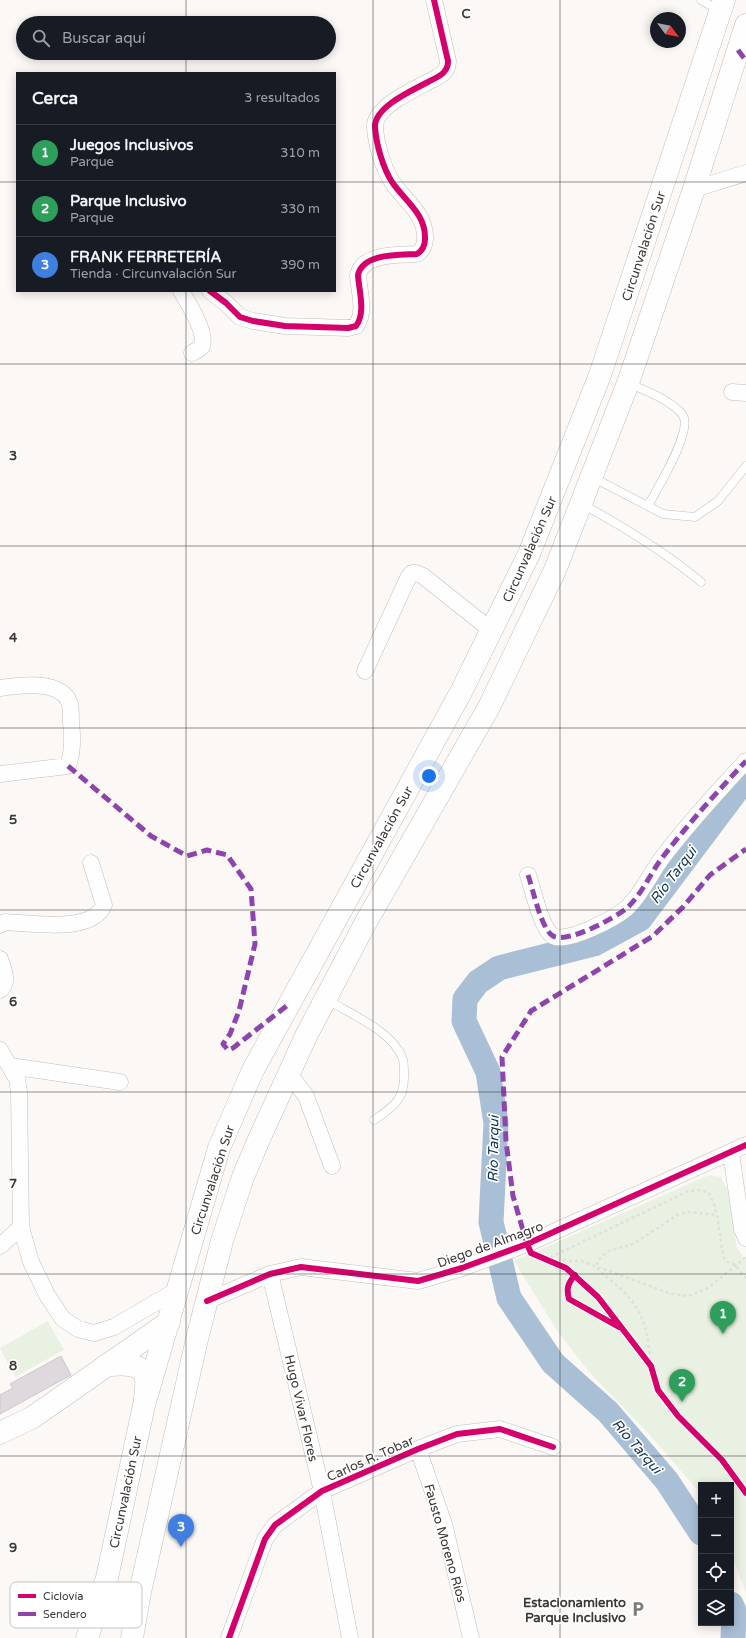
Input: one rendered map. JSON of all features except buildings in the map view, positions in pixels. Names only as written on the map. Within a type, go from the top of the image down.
[{"type":"main road","name":"Circunvalación Sur","points":[[106,1582],[144,1405],[220,1148],[253,1070],[461,692],[529,554],[600,375],[722,5]]},
{"type":"main road","points":[[142,1583],[206,1301],[222,1242],[243,1177],[306,1036],[325,999],[369,915],[489,706],[555,570],[628,383],[694,189],[742,56],[746,25]]},
{"type":"main road","points":[[0,1433],[33,1417],[169,1322]]},
{"type":"main road","points":[[105,1366],[121,1364],[131,1365],[144,1373],[146,1379],[144,1405]]},
{"type":"main road","name":"Circunvalación Sur","points":[[87,1638],[90,1628]]},
{"type":"main road","points":[[132,1638],[134,1628]]},
{"type":"street","points":[[211,292],[240,316],[253,321],[284,326],[348,328],[356,326],[361,317],[362,310],[358,275],[363,264],[372,259],[417,254],[420,252],[425,242],[426,232],[415,209],[392,182],[382,160],[375,127],[376,119],[384,108],[440,76],[447,67],[447,54],[434,0]]},
{"type":"street","points":[[694,189],[746,173]]},
{"type":"street","points":[[182,292],[198,320],[203,338],[202,346],[192,353]]},
{"type":"street","points":[[364,671],[408,578],[412,573],[423,576],[492,630]]},
{"type":"street","points":[[0,688],[35,685],[52,688],[62,693],[70,704],[73,739],[68,766],[0,774]]},
{"type":"street","points":[[528,875],[544,927],[552,936],[561,939],[579,934],[602,924],[627,908],[662,859],[722,787],[746,761]]},
{"type":"street","points":[[0,925],[6,922],[71,925],[92,918],[101,912],[104,905],[91,863]]},
{"type":"street","points":[[0,959],[6,977],[4,985],[0,990]]},
{"type":"street","points":[[0,1050],[16,1079],[19,1092],[21,1227],[31,1262],[47,1295],[63,1319],[78,1330],[94,1333],[114,1327],[179,1290]]},
{"type":"street","points":[[10,1066],[120,1082]]},
{"type":"street","points":[[289,1074],[306,1096],[332,1166]]},
{"type":"street","name":"Diego de Almagro","points":[[206,1301],[270,1274],[301,1266],[418,1281],[462,1268],[527,1244],[746,1145]]},
{"type":"street","points":[[731,1153],[742,1230],[746,1238]]},
{"type":"street","points":[[0,1246],[21,1227]]},
{"type":"street","name":"Hugo Vivar Flores","points":[[270,1274],[322,1491],[350,1638]]},
{"type":"street","name":"Carlos R. Tobar","points":[[229,1638],[265,1540],[275,1525],[322,1491],[418,1449],[457,1434],[500,1429],[553,1446]]},
{"type":"street","name":"Fausto Moreno Ríos","points":[[418,1449],[444,1524],[471,1638]]},
{"type":"lane","points":[[701,0],[722,5]]},
{"type":"lane","points":[[628,383],[671,405],[683,414],[686,424],[681,443],[648,506]]},
{"type":"lane","points":[[591,476],[663,514],[695,517],[718,502],[746,466]]},
{"type":"lane","points":[[581,503],[630,530],[677,562],[701,582]]},
{"type":"lane","points":[[325,999],[375,1028],[395,1046],[403,1060],[404,1078],[400,1097],[394,1106],[374,1120]]},
{"type":"path","points":[[545,1260],[688,1191],[699,1190],[708,1192],[714,1200],[720,1245],[725,1261],[735,1265],[746,1278]]},
{"type":"path","points":[[596,1266],[600,1257],[609,1251],[633,1244],[679,1214],[689,1212],[717,1214]]},
{"type":"path","points":[[527,1244],[532,1253],[566,1268]]},
{"type":"path","points":[[545,1260],[581,1262],[596,1266],[672,1294],[689,1296],[708,1288],[746,1257]]},
{"type":"path","points":[[596,1266],[604,1276],[625,1293],[641,1315],[648,1335],[652,1369]]},
{"type":"path","points":[[641,1354],[652,1369]]},
{"type":"green space","points":[[709,1175],[721,1177],[729,1193],[737,1248],[746,1261],[746,1593],[734,1561],[734,1482],[698,1482],[698,1491],[648,1433],[588,1371],[556,1329],[514,1261]]},
{"type":"green space","points":[[48,1321],[64,1350],[15,1377],[0,1348]]},
{"type":"waterway","name":"Río Tarqui","points":[[698,1528],[667,1481],[608,1412],[553,1363],[509,1298],[491,1222],[496,1123],[488,1072],[464,1021],[465,999],[478,982],[499,968],[594,944],[640,919],[746,778]]},
{"type":"waterway","name":"Río Tarqui","points":[[733,1626],[733,1638]]},
{"type":"marked path","points":[[738,50],[746,61]]},
{"type":"marked path","points":[[528,875],[541,917],[549,932],[553,936],[560,938],[591,929],[627,908],[642,890],[672,845],[746,761]]},
{"type":"marked path","points":[[68,766],[151,836],[187,856],[207,850],[227,855],[251,889],[255,944],[239,1011],[230,1034],[223,1044],[228,1050],[233,1048],[289,1004]]},
{"type":"marked path","points":[[527,1244],[513,1196],[506,1141],[502,1057],[531,1011],[653,936],[683,907],[710,875],[746,849]]},
{"type":"cycle path","points":[[211,292],[226,303],[240,317],[253,321],[285,326],[348,328],[356,326],[361,315],[358,275],[361,268],[374,259],[392,255],[417,254],[422,250],[425,239],[422,222],[414,208],[392,182],[386,170],[380,156],[375,127],[376,120],[387,106],[404,94],[438,77],[447,68],[448,61],[434,0]]},
{"type":"cycle path","points":[[207,1301],[270,1274],[301,1267],[418,1281],[462,1268],[527,1244],[746,1145]]},
{"type":"cycle path","points":[[527,1244],[531,1253],[566,1268],[598,1297],[651,1366],[658,1390],[678,1416],[722,1460],[746,1493]]},
{"type":"cycle path","points":[[575,1275],[568,1286],[569,1299],[619,1327]]},
{"type":"cycle path","points":[[229,1638],[265,1539],[275,1525],[322,1491],[418,1449],[457,1434],[500,1429],[553,1447]]},
{"type":"place","name":"Juegos Inclusivos","points":[[723,1334]]},
{"type":"place","name":"Parque Inclusivo","points":[[682,1402]]},
{"type":"place","name":"FRANK FERRETERÍA","points":[[181,1547]]},
{"type":"place","name":"Estacionamiento Parque Inclusivo","points":[[638,1609]]}]
